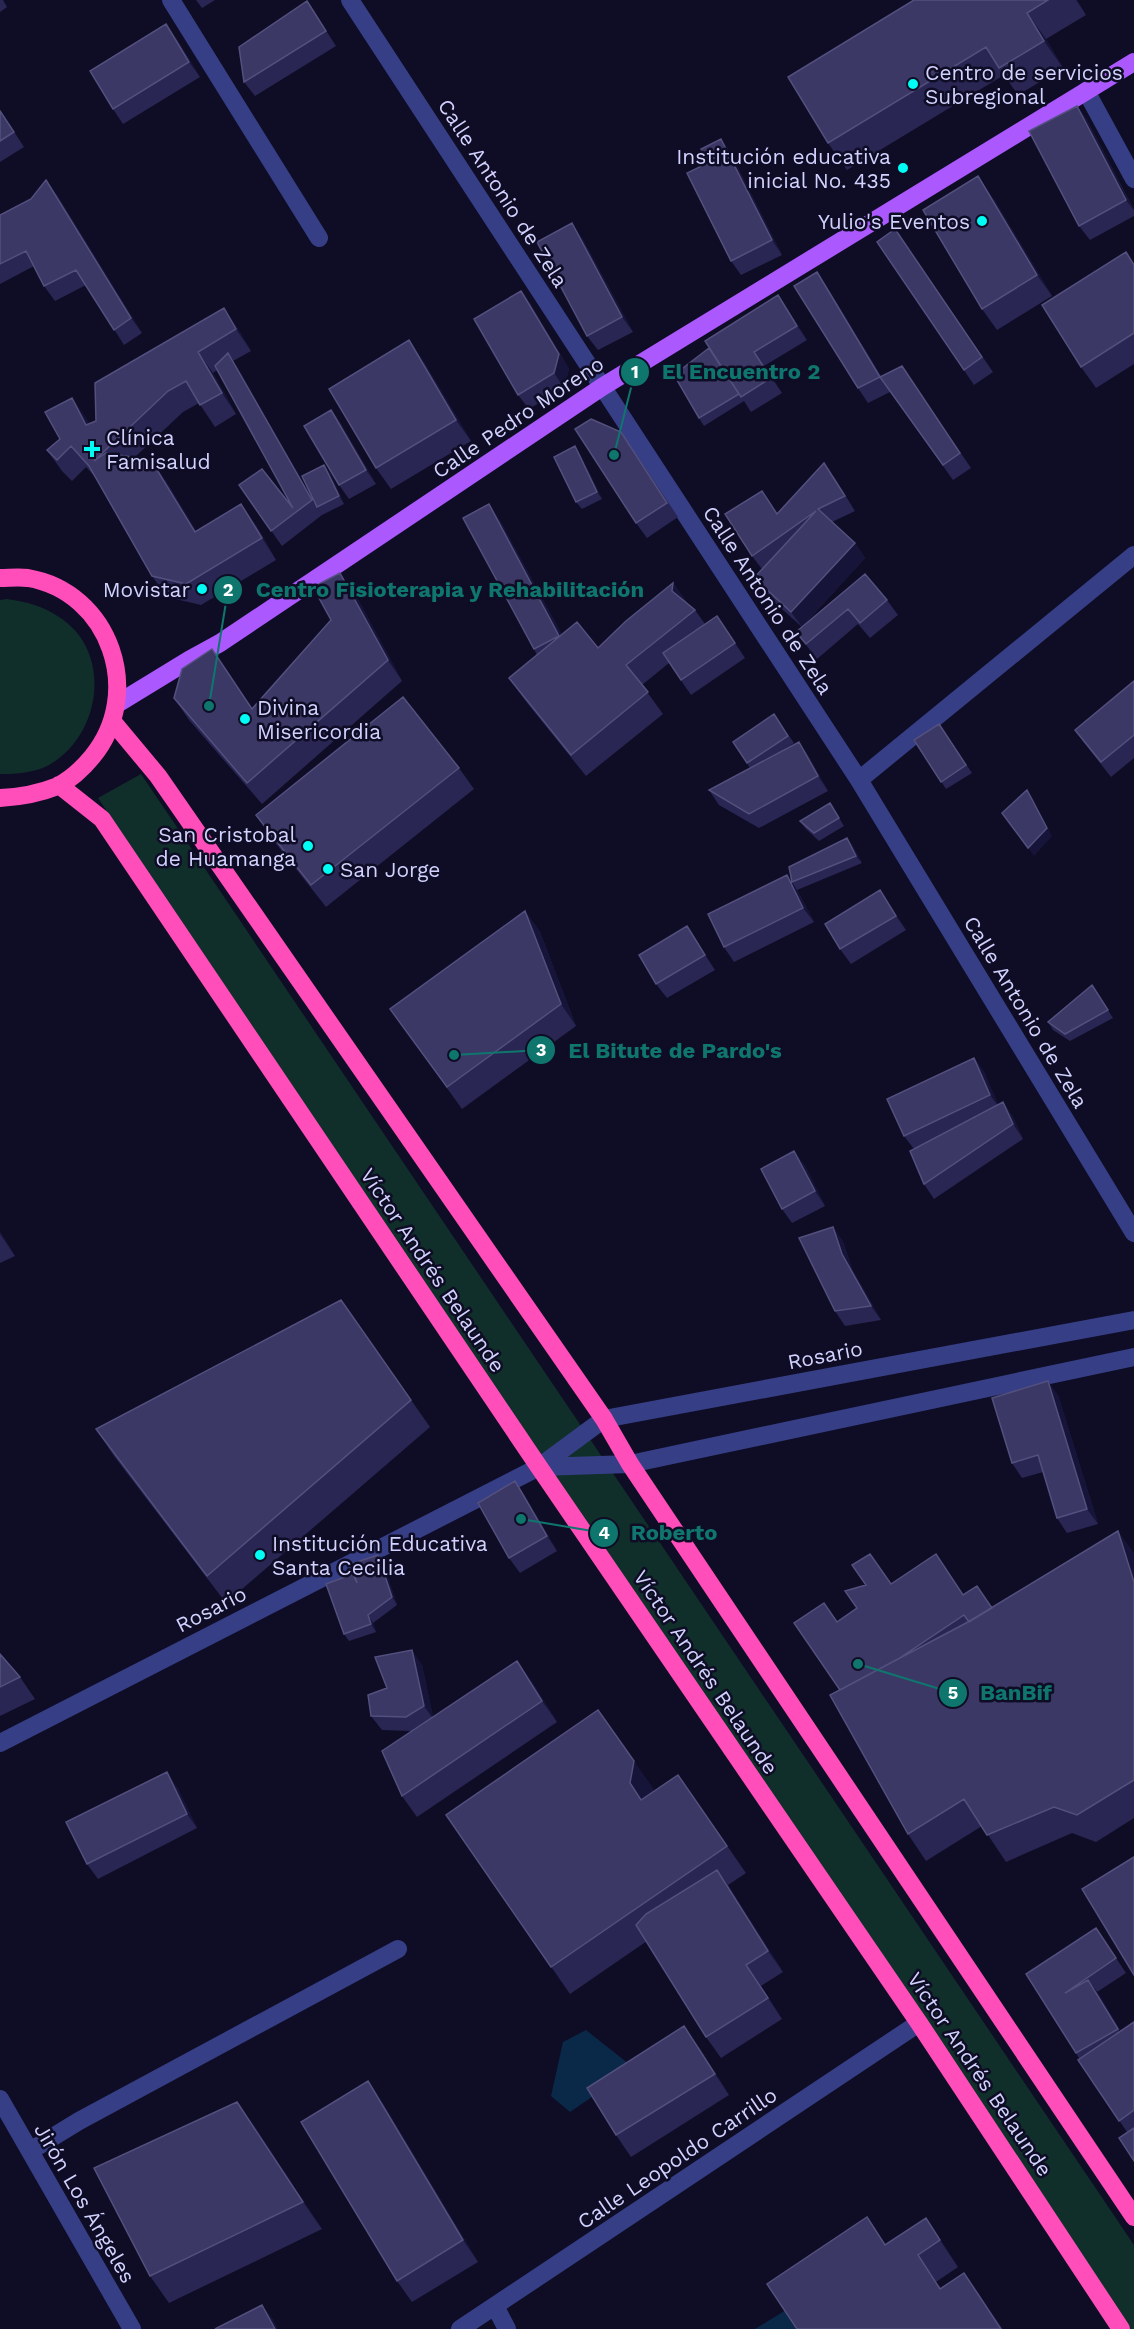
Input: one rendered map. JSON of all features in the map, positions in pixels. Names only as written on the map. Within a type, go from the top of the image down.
[{"type":"highway","points":[[0,578],[28,578],[60,589],[87,610],[107,638],[117,670],[115,713],[100,747],[82,769],[59,785],[29,796],[0,798]]},
{"type":"highway","points":[[115,713],[604,1419],[630,1464],[1134,2217]]},
{"type":"highway","name":"Víctor Andrés Belaunde","points":[[59,785],[102,819],[538,1467],[919,2023],[1121,2329]]},
{"type":"main road","name":"Calle Pedro Moreno","points":[[115,713],[189,660],[220,643],[602,387],[1134,62]]},
{"type":"street","points":[[171,0],[319,238]]},
{"type":"street","name":"Calle Antonio de Zela","points":[[350,0],[859,780],[1134,1233]]},
{"type":"street","points":[[1086,91],[1134,179]]},
{"type":"street","points":[[859,780],[1134,555]]},
{"type":"street","name":"Rosario","points":[[0,1743],[538,1467],[604,1419],[1134,1320]]},
{"type":"street","name":"Rosario","points":[[538,1467],[630,1464],[1134,1357]]},
{"type":"street","points":[[30,2151],[79,2121],[399,1949]]},
{"type":"street","name":"Calle Leopoldo Carrillo","points":[[460,2329],[919,2023]]},
{"type":"street","name":"Jirón Los Ángeles","points":[[0,2099],[132,2329]]},
{"type":"street","points":[[495,2306],[507,2329]]},
{"type":"green space","points":[[7,599],[47,610],[76,632],[88,650],[94,671],[94,692],[90,714],[81,734],[67,751],[49,765],[37,770],[0,774],[0,600]]},
{"type":"green space","points":[[141,774],[1134,2245],[1134,2329],[1118,2329],[98,798]]},
{"type":"water","points":[[586,2030],[634,2068],[570,2112],[551,2096],[563,2042]]},
{"type":"water","points":[[786,2310],[796,2329],[755,2329]]},
{"type":"building","points":[[914,0],[1048,0],[1027,13],[1044,41],[999,68],[986,47],[828,143],[788,77]]},
{"type":"building","points":[[307,1],[326,31],[244,82],[239,47]]},
{"type":"building","points":[[166,24],[189,62],[113,109],[90,71]]},
{"type":"building","points":[[1077,106],[1126,200],[1079,226],[1029,131]]},
{"type":"building","points":[[0,111],[14,132],[0,141]]},
{"type":"building","points":[[721,139],[772,240],[731,261],[687,173],[708,163],[701,149]]},
{"type":"building","points":[[978,176],[1037,275],[982,309],[923,210]]},
{"type":"building","points":[[46,180],[131,318],[114,330],[76,270],[44,286],[26,251],[0,264],[0,215],[31,199]]},
{"type":"building","points":[[572,223],[622,317],[587,336],[537,242]]},
{"type":"building","points":[[895,229],[982,357],[964,370],[877,242]]},
{"type":"building","points":[[1126,252],[1134,265],[1134,333],[1081,367],[1042,305]]},
{"type":"building","points":[[817,272],[880,377],[858,388],[794,286]]},
{"type":"building","points":[[521,291],[559,354],[554,373],[518,395],[474,319]]},
{"type":"building","points":[[778,295],[797,326],[754,352],[771,378],[741,397],[705,341]]},
{"type":"building","points":[[224,308],[236,329],[198,352],[222,393],[200,405],[186,381],[168,391],[94,461],[106,453],[151,460],[195,532],[241,504],[262,538],[186,584],[152,576],[89,466],[71,446],[57,460],[47,450],[60,439],[45,412],[72,398],[86,425],[96,421],[95,383]]},
{"type":"building","points":[[409,340],[456,420],[376,468],[329,389]]},
{"type":"building","points":[[709,348],[739,394],[699,418],[674,375]]},
{"type":"building","points":[[228,353],[312,500],[271,531],[239,485],[262,469],[293,508],[215,366]]},
{"type":"building","points":[[902,366],[960,453],[943,465],[880,377]]},
{"type":"building","points":[[331,410],[366,470],[339,485],[304,426]]},
{"type":"building","points":[[591,419],[621,432],[667,503],[636,523],[575,429]]},
{"type":"building","points":[[575,446],[597,492],[576,502],[554,457]]},
{"type":"building","points":[[824,463],[845,496],[818,509],[855,543],[791,612],[754,578],[816,511],[752,556],[725,514],[762,491],[777,514]]},
{"type":"building","points":[[324,465],[339,496],[317,507],[302,476]]},
{"type":"building","points":[[489,504],[559,636],[534,649],[463,518]]},
{"type":"building","points":[[340,573],[388,660],[247,783],[174,698],[182,669],[212,649],[252,709],[331,620],[313,587]]},
{"type":"building","points":[[865,574],[887,600],[860,623],[848,609],[806,644],[796,632]]},
{"type":"building","points":[[673,583],[672,591],[695,610],[626,665],[648,692],[571,755],[509,678],[577,622],[598,648],[626,621]]},
{"type":"building","points":[[717,616],[735,643],[681,680],[663,653]]},
{"type":"building","points":[[1134,681],[1134,735],[1101,762],[1075,730]]},
{"type":"building","points":[[403,697],[459,768],[311,885],[256,815]]},
{"type":"building","points":[[774,714],[788,736],[747,763],[733,742]]},
{"type":"building","points":[[939,724],[966,765],[941,782],[914,740]]},
{"type":"building","points":[[799,742],[818,776],[749,814],[709,790]]},
{"type":"building","points":[[1027,790],[1047,828],[1028,848],[1002,813]]},
{"type":"building","points":[[830,803],[839,818],[814,833],[800,821]]},
{"type":"building","points":[[847,838],[856,856],[792,882],[789,867]]},
{"type":"building","points":[[787,875],[803,908],[724,947],[708,914]]},
{"type":"building","points":[[880,890],[896,916],[840,949],[825,924]]},
{"type":"building","points":[[525,911],[561,1004],[447,1087],[390,1009]]},
{"type":"building","points":[[687,926],[705,955],[656,984],[639,955]]},
{"type":"building","points":[[1092,985],[1108,1010],[1065,1034],[1048,1022]]},
{"type":"building","points":[[974,1058],[990,1095],[904,1136],[887,1099]]},
{"type":"building","points":[[1003,1102],[1013,1124],[924,1184],[910,1151]]},
{"type":"building","points":[[794,1151],[815,1191],[782,1209],[761,1169]]},
{"type":"building","points":[[833,1227],[842,1254],[871,1306],[835,1311],[799,1238]]},
{"type":"building","points":[[341,1300],[411,1400],[207,1576],[96,1429]]},
{"type":"building","points":[[1048,1381],[1087,1509],[1057,1518],[1038,1455],[1012,1463],[992,1398]]},
{"type":"building","points":[[515,1481],[547,1536],[509,1558],[478,1503]]},
{"type":"building","points":[[1118,1531],[1134,1582],[1134,1780],[1077,1815],[1054,1807],[987,1835],[964,1799],[908,1834],[830,1695],[968,1622]]},
{"type":"building","points":[[870,1554],[891,1584],[936,1554],[963,1595],[977,1586],[992,1608],[969,1622],[964,1615],[898,1659],[840,1690],[794,1623],[824,1603],[837,1622],[857,1608],[845,1591],[866,1585],[852,1565]]},
{"type":"building","points":[[378,1555],[392,1597],[368,1615],[371,1624],[344,1634],[326,1584],[353,1574],[357,1583],[351,1564]]},
{"type":"building","points":[[412,1650],[424,1706],[406,1717],[371,1716],[368,1695],[387,1688],[375,1657]]},
{"type":"building","points":[[0,1654],[20,1677],[0,1687]]},
{"type":"building","points":[[517,1661],[542,1701],[402,1796],[382,1751]]},
{"type":"building","points":[[598,1710],[634,1761],[630,1783],[641,1800],[678,1775],[727,1846],[551,1967],[446,1815]]},
{"type":"building","points":[[167,1772],[187,1814],[87,1864],[66,1822]]},
{"type":"building","points":[[1134,1857],[1134,1975],[1082,1889]]},
{"type":"building","points":[[717,1870],[768,1951],[746,1965],[768,1998],[706,2037],[636,1925],[646,1914]]},
{"type":"building","points":[[1096,1928],[1116,1958],[1065,1993],[1088,1980],[1118,2029],[1076,2053],[1026,1974]]},
{"type":"building","points":[[1134,2022],[1134,2110],[1119,2121],[1078,2060]]},
{"type":"building","points":[[684,2026],[715,2074],[616,2135],[587,2088]]},
{"type":"building","points":[[368,2081],[463,2240],[397,2281],[301,2122]]},
{"type":"building","points":[[237,2102],[303,2202],[150,2276],[94,2168]]},
{"type":"building","points":[[1134,2128],[1134,2161],[1119,2138]]},
{"type":"building","points":[[867,2217],[885,2245],[926,2218],[940,2240],[918,2255],[940,2289],[964,2273],[1001,2329],[797,2329],[767,2284]]},
{"type":"building","points":[[262,2305],[275,2329],[215,2329]]},
{"type":"place","name":"Centro de servicios Subregional","points":[[913,84]]},
{"type":"place","name":"Institución educativa inicial No. 435","points":[[903,168]]},
{"type":"place","name":"Yulio's Eventos","points":[[982,221]]},
{"type":"place","name":"Clínica Famisalud","points":[[92,449]]},
{"type":"place","name":"El Encuentro 2","points":[[614,455]]},
{"type":"place","name":"Movistar","points":[[202,589]]},
{"type":"place","name":"Centro Fisioterapia y Rehabilitación","points":[[209,706]]},
{"type":"place","name":"Divina Misericordia","points":[[245,719]]},
{"type":"place","name":"San Cristobal de Huamanga","points":[[308,846]]},
{"type":"place","name":"San Jorge","points":[[328,869]]},
{"type":"place","name":"El Bitute de Pardo's","points":[[454,1055]]},
{"type":"place","name":"Roberto","points":[[521,1519]]},
{"type":"place","name":"Institución Educativa Santa Cecilia","points":[[260,1555]]},
{"type":"place","name":"BanBif","points":[[858,1664]]}]
